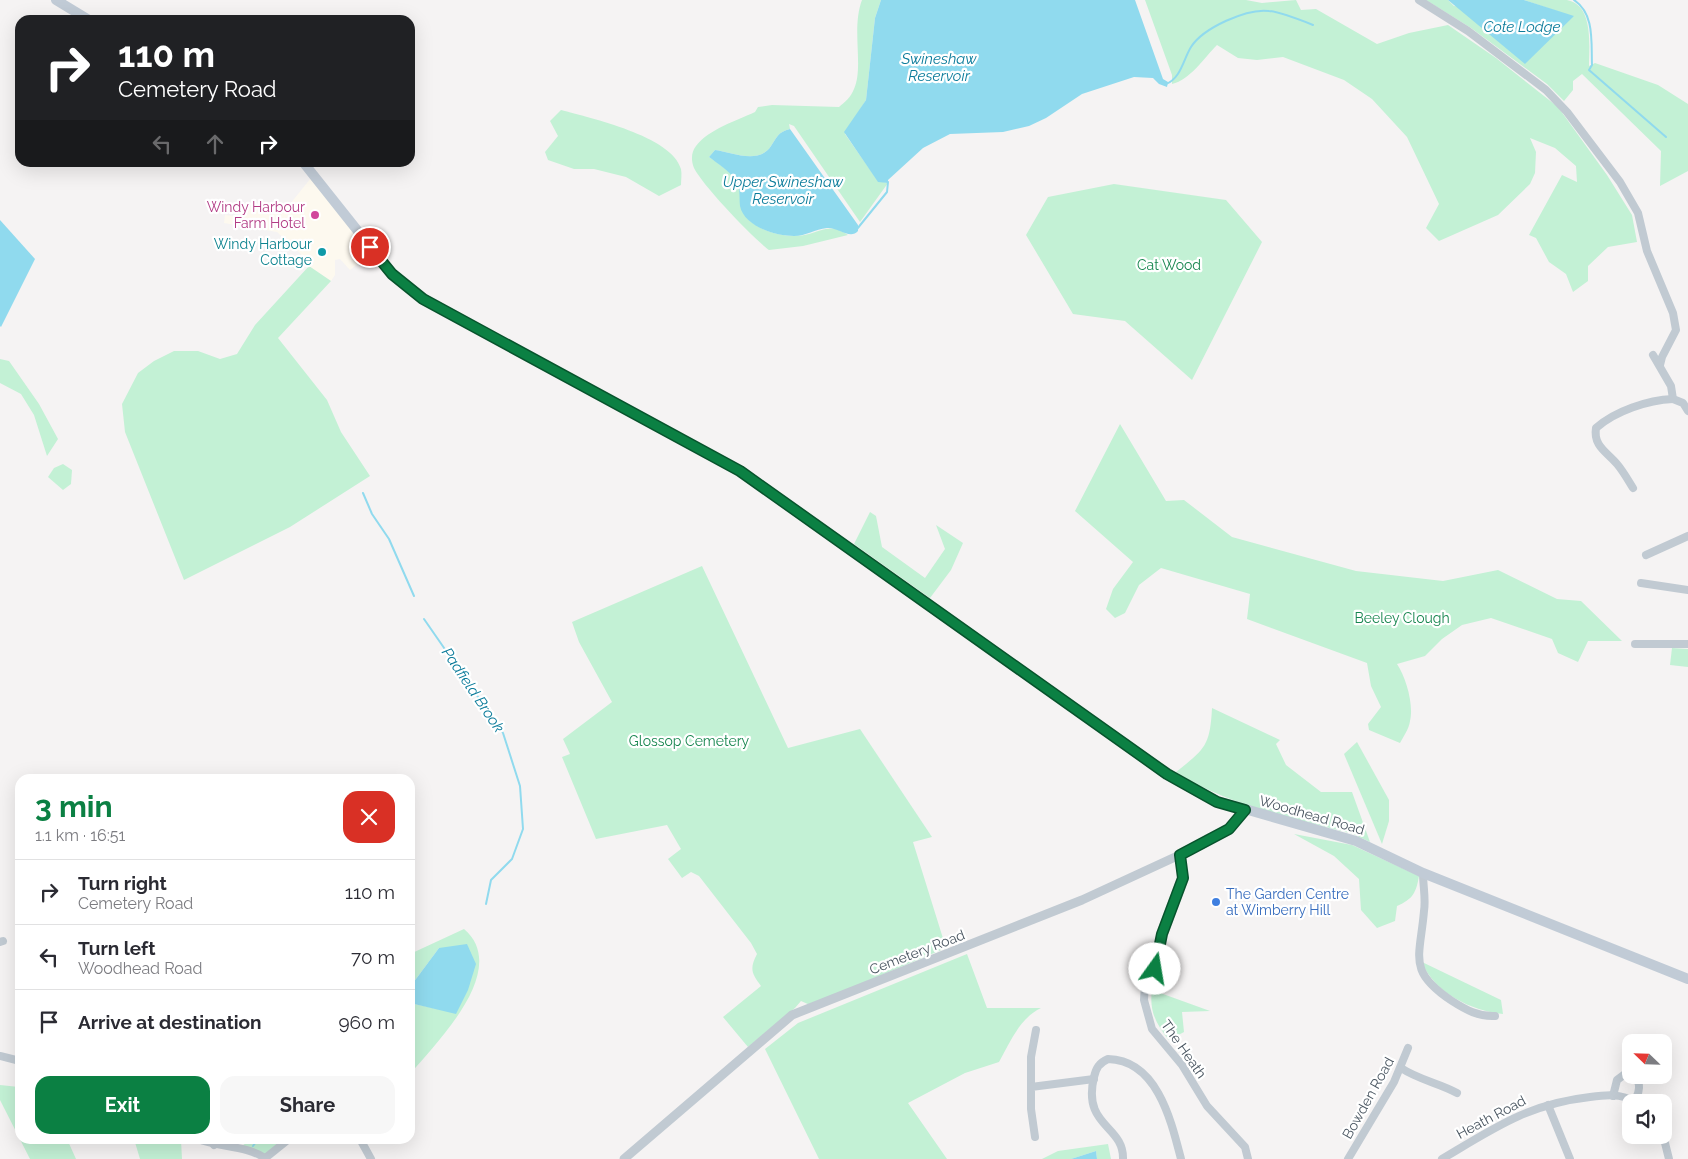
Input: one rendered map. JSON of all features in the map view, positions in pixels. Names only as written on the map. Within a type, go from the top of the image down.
[{"type":"main road","points":[[56,0],[81,15]]},
{"type":"main road","name":"Woodhead Road","points":[[307,167],[392,274],[423,299],[735,468],[1167,774],[1217,802],[1356,841],[1423,873],[1688,979]]},
{"type":"street","points":[[1419,0],[1468,31],[1546,90],[1567,112],[1583,136],[1620,182],[1638,212],[1647,251],[1673,314],[1676,330],[1662,357],[1660,365]]},
{"type":"street","points":[[1653,354],[1671,386],[1673,399]]},
{"type":"street","points":[[1633,488],[1618,464],[1598,444],[1595,436],[1596,428],[1634,408],[1660,399],[1673,399],[1682,403],[1688,411]]},
{"type":"street","points":[[1646,555],[1688,536]]},
{"type":"street","points":[[1641,583],[1688,590]]},
{"type":"street","points":[[1635,644],[1688,644]]},
{"type":"street","name":"Cemetery Road","points":[[624,1159],[792,1015],[1055,912],[1180,855],[1229,829],[1245,810]]},
{"type":"street","name":"The Heath","points":[[1180,855],[1183,878],[1162,934],[1155,969],[1145,984],[1144,1000],[1152,1029],[1182,1065],[1207,1106],[1245,1147],[1248,1159]]},
{"type":"street","points":[[1423,873],[1425,910],[1418,957],[1426,979],[1459,1006],[1479,1015],[1495,1016]]},
{"type":"street","points":[[1035,1137],[1030,1109],[1031,1058],[1036,1030]]},
{"type":"street","name":"Bowden Road","points":[[1348,1159],[1402,1068],[1408,1048]]},
{"type":"street","points":[[0,1056],[15,1060]]},
{"type":"street","points":[[1123,1159],[1118,1140],[1099,1120],[1094,1109],[1094,1079],[1098,1065],[1108,1059],[1134,1065],[1151,1082],[1172,1121],[1182,1159]]},
{"type":"street","points":[[1402,1068],[1421,1080],[1445,1087],[1457,1093]]},
{"type":"street","name":"Heath Road","points":[[1613,1096],[1617,1080],[1625,1074],[1639,1081],[1640,1086],[1637,1094]]},
{"type":"street","points":[[1031,1087],[1094,1079]]},
{"type":"street","name":"Heath Road","points":[[1442,1159],[1509,1119],[1538,1107],[1570,1098],[1613,1096],[1622,1099]]},
{"type":"street","points":[[1548,1105],[1570,1159]]},
{"type":"street","points":[[214,1145],[257,1153],[264,1159],[283,1144]]},
{"type":"street","points":[[363,1144],[371,1159]]},
{"type":"street","points":[[1665,1144],[1669,1159]]},
{"type":"shaded area","points":[[311,178],[370,254],[350,270],[340,259],[335,260],[335,275],[331,281],[309,266],[300,253],[277,232],[224,223],[225,215],[242,217],[243,206],[286,209]]},
{"type":"green space","points":[[862,0],[881,0],[875,18],[866,100],[845,134],[878,181],[888,183],[860,222],[794,126],[789,124],[790,129],[780,133],[766,152],[759,155],[744,156],[715,150],[709,157],[733,176],[740,191],[745,214],[748,219],[760,228],[788,236],[809,234],[829,228],[848,235],[803,246],[769,250],[728,211],[707,187],[694,168],[692,162],[693,151],[701,140],[708,135],[755,112],[758,107],[772,105],[839,107],[850,97],[857,80],[858,23]]},
{"type":"green space","points":[[1145,0],[1246,0],[1262,3],[1296,0],[1301,10],[1316,9],[1377,44],[1409,33],[1448,25],[1496,58],[1558,107],[1607,175],[1632,215],[1637,242],[1608,247],[1588,266],[1588,281],[1573,292],[1566,274],[1549,262],[1536,238],[1529,235],[1562,175],[1577,182],[1576,166],[1555,148],[1530,138],[1536,152],[1535,173],[1530,184],[1498,215],[1439,241],[1426,228],[1439,204],[1407,137],[1372,99],[1344,80],[1283,57],[1257,60],[1238,58],[1217,45],[1191,73],[1179,82],[1172,84],[1172,75]]},
{"type":"green space","points":[[1426,0],[1448,0],[1454,6],[1574,17],[1524,0],[1567,0],[1576,3],[1586,18],[1588,27],[1589,66],[1595,63],[1658,85],[1688,104],[1688,171],[1660,186],[1661,151],[1582,74],[1573,81],[1573,90],[1564,101],[1547,84],[1471,28]]},
{"type":"green space","points":[[561,110],[629,130],[663,147],[674,157],[681,169],[681,185],[659,196],[626,177],[594,169],[574,169],[548,160],[545,152],[558,136],[550,121]]},
{"type":"green space","name":"Cat Wood","points":[[1114,184],[1226,200],[1262,242],[1192,380],[1125,321],[1073,314],[1026,235],[1048,197]]},
{"type":"green space","points":[[309,266],[331,281],[278,338],[327,400],[341,432],[370,476],[290,527],[184,580],[125,432],[122,404],[138,373],[154,361],[174,351],[198,351],[220,359],[237,354],[255,325]]},
{"type":"green space","points":[[0,359],[9,361],[39,404],[58,439],[47,456],[34,415],[21,394],[0,383]]},
{"type":"green space","name":"Beeley Clough","points":[[1120,424],[1166,501],[1184,500],[1232,537],[1356,571],[1443,581],[1498,570],[1557,599],[1581,601],[1622,641],[1588,641],[1578,662],[1558,653],[1552,639],[1491,618],[1462,625],[1442,639],[1425,656],[1397,664],[1406,684],[1411,707],[1409,724],[1400,743],[1369,730],[1368,724],[1381,707],[1371,686],[1367,663],[1247,619],[1250,594],[1161,568],[1139,585],[1125,613],[1115,618],[1106,609],[1113,589],[1133,562],[1075,511]]},
{"type":"green space","points":[[63,464],[72,470],[71,484],[63,490],[48,477],[54,468]]},
{"type":"green space","points":[[870,512],[876,516],[882,547],[925,578],[945,549],[936,525],[963,543],[951,570],[930,598],[854,544]]},
{"type":"green space","name":"Glossop Cemetery","points":[[702,566],[788,748],[860,729],[932,837],[913,842],[946,948],[810,1005],[801,1001],[748,1047],[723,1017],[761,986],[755,978],[752,968],[757,954],[751,943],[699,876],[691,872],[682,878],[668,859],[681,849],[667,825],[596,839],[562,757],[570,754],[563,739],[612,702],[579,642],[572,622]]},
{"type":"green space","points":[[1672,648],[1688,649],[1688,667],[1670,665]]},
{"type":"green space","points":[[1212,708],[1280,740],[1276,744],[1286,765],[1321,792],[1352,792],[1370,842],[1353,834],[1239,802],[1196,784],[1176,772],[1194,758],[1204,746],[1210,731]]},
{"type":"green space","points":[[1357,742],[1389,800],[1389,821],[1382,844],[1344,754]]},
{"type":"green space","points":[[1294,834],[1352,845],[1419,876],[1417,887],[1407,901],[1397,906],[1395,921],[1377,928],[1361,910],[1359,879],[1334,856]]},
{"type":"green space","points":[[464,929],[476,945],[479,964],[475,984],[465,1004],[451,1025],[415,1068],[415,1004],[456,1013],[439,948],[415,980],[415,952]]},
{"type":"green space","points":[[967,954],[987,1008],[1041,1008],[1021,1024],[999,1062],[965,1073],[908,1103],[947,1159],[819,1159],[765,1049],[798,1023]]},
{"type":"green space","points":[[1422,962],[1501,1000],[1503,1014],[1479,1009],[1455,998],[1435,983]]},
{"type":"green space","points":[[1152,990],[1210,1011],[1182,1012],[1184,1032],[1169,1040],[1154,1017],[1151,998]]},
{"type":"green space","points":[[0,1085],[15,1087],[15,1130],[0,1100]]},
{"type":"green space","points":[[22,1144],[69,1144],[76,1159],[30,1159]]},
{"type":"green space","points":[[136,1144],[181,1144],[182,1159],[140,1159]]},
{"type":"green space","points":[[245,1144],[280,1144],[265,1156],[239,1148]]},
{"type":"green space","points":[[1108,1144],[1111,1159],[1097,1159],[1096,1151],[1071,1159],[1042,1159],[1058,1151]]},
{"type":"water","name":"Swineshaw Reservoir","points":[[881,0],[1135,0],[1163,79],[1168,82],[1167,87],[1159,84],[1153,78],[1134,77],[1082,94],[1046,118],[1029,126],[1003,132],[950,134],[923,148],[888,180],[888,183],[878,182],[844,132],[866,100],[875,18]]},
{"type":"water","name":"Cote Lodge","points":[[1448,0],[1524,0],[1574,16],[1525,64]]},
{"type":"water","name":"Upper Swineshaw Reservoir","points":[[790,129],[858,225],[858,231],[855,233],[848,234],[827,228],[803,235],[786,236],[761,228],[747,219],[743,213],[740,206],[738,186],[733,176],[709,157],[715,150],[744,156],[759,155],[766,152],[780,133]]},
{"type":"water","points":[[0,220],[35,259],[1,327],[0,326]]},
{"type":"water","points":[[467,944],[476,964],[468,990],[456,1014],[415,1004],[415,980],[439,948]]},
{"type":"water","points":[[1096,1151],[1097,1159],[1071,1159]]},
{"type":"waterway","points":[[1574,0],[1581,6],[1589,21],[1592,65],[1589,70],[1666,137]]},
{"type":"waterway","points":[[1166,84],[1175,78],[1191,47],[1197,40],[1215,26],[1238,16],[1269,11],[1313,25]]},
{"type":"waterway","points":[[857,229],[887,192],[888,182]]},
{"type":"waterway","name":"Padfield Brook","points":[[363,493],[372,514],[389,539],[414,596]]},
{"type":"waterway","name":"Padfield Brook","points":[[424,619],[503,733],[520,786],[523,829],[512,859],[491,880],[486,904]]},
{"type":"place","name":"Windy Harbour Farm Hotel","points":[[315,215]]},
{"type":"place","name":"Windy Harbour Cottage","points":[[322,252]]},
{"type":"place","name":"The Garden Centre at Wimberry Hill","points":[[1216,902]]},
{"type":"route","points":[[370,247],[392,274],[423,299],[730,464],[1022,673],[1167,774],[1217,802],[1245,810],[1229,829],[1180,855],[1183,878],[1162,934],[1155,969]]}]
